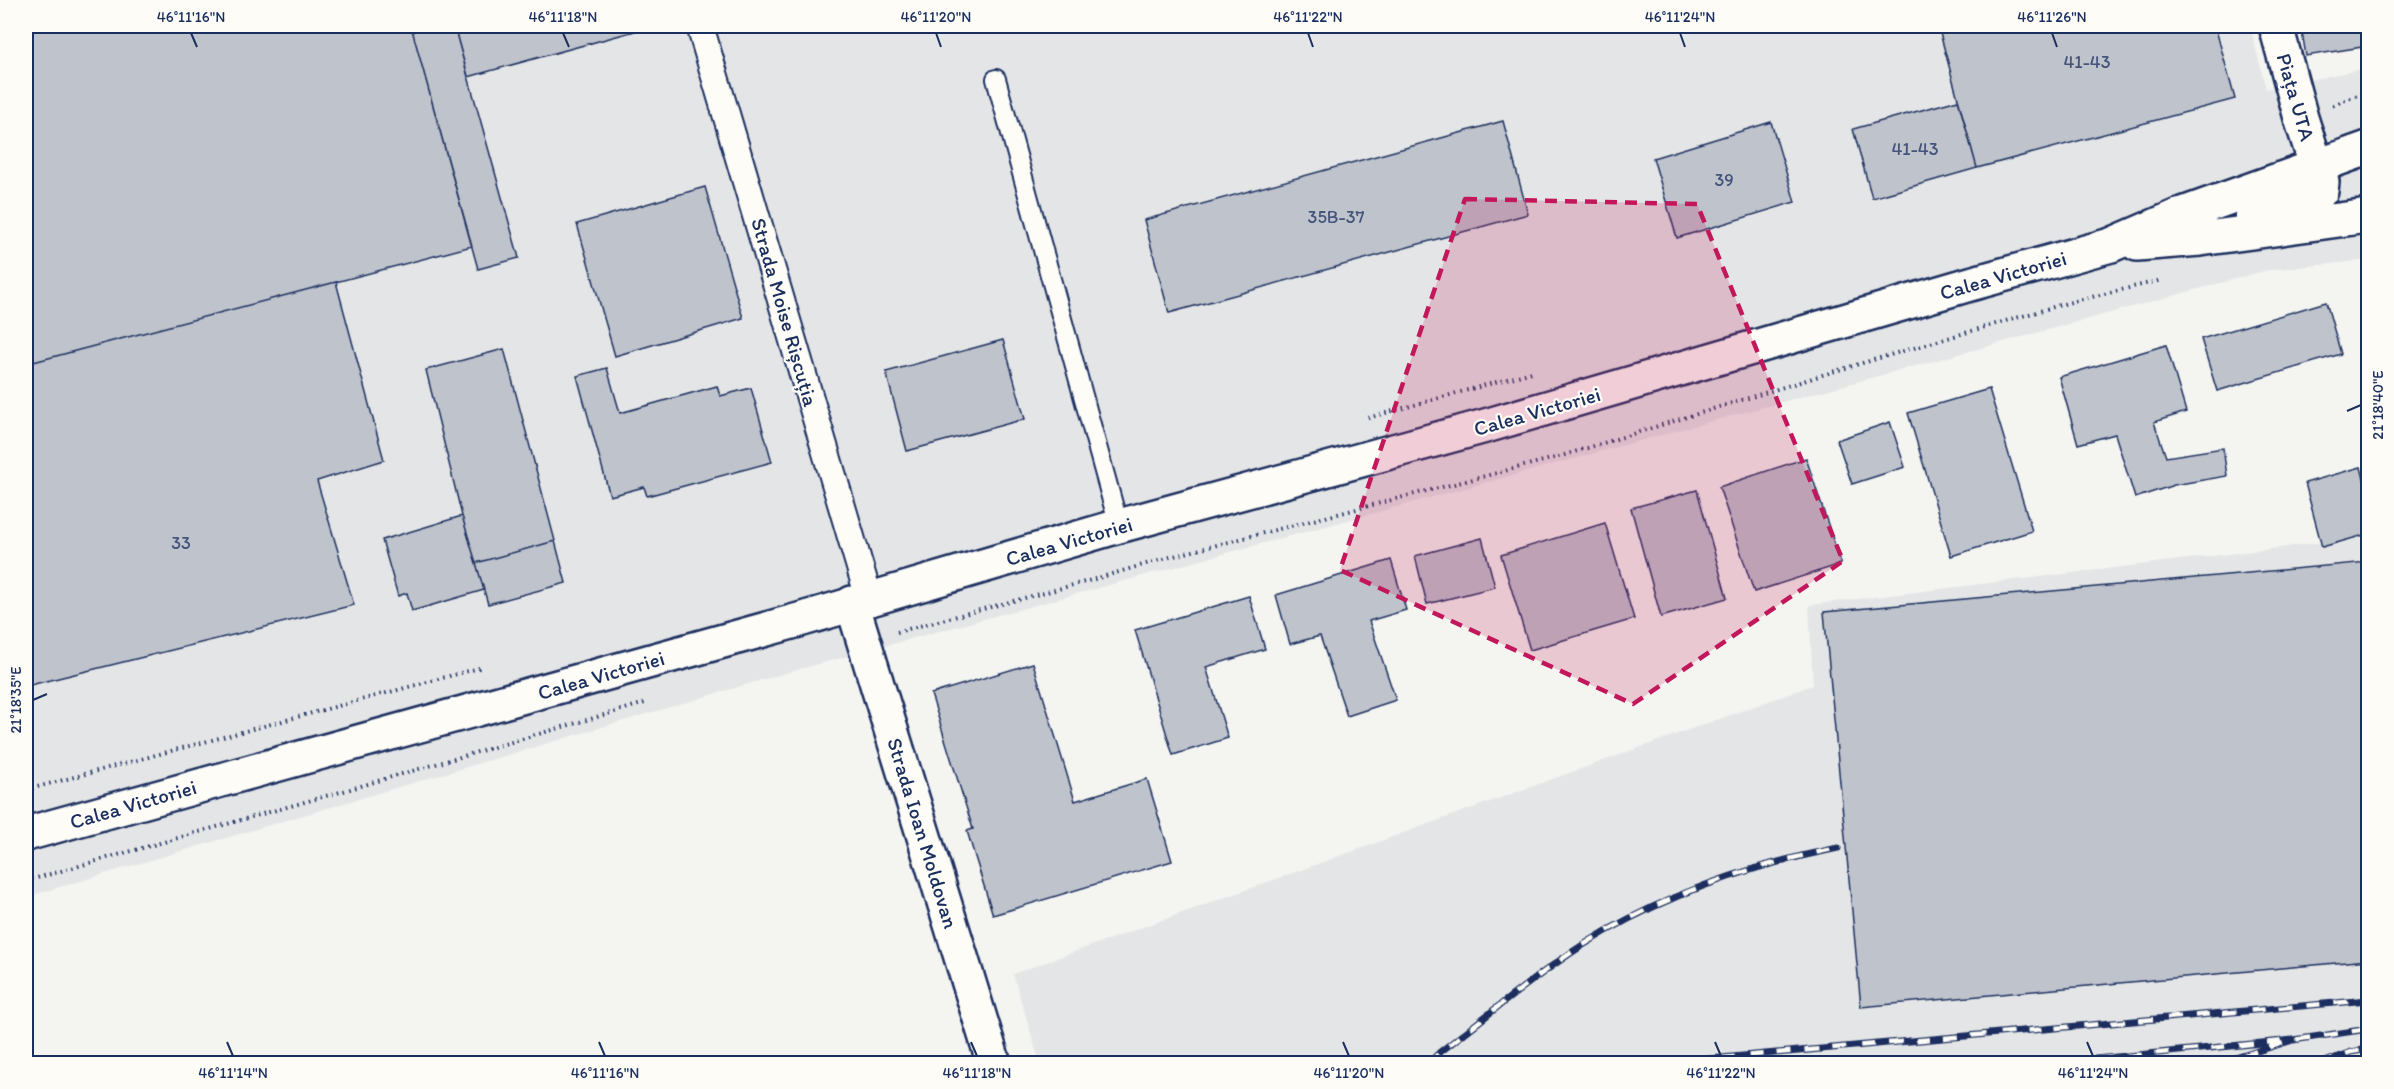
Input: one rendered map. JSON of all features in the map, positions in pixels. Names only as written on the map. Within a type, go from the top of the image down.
[{"type":"main road","name":"Piața UTA","points":[[2160,242],[2314,197],[2321,191],[2322,182],[2301,118],[2276,26]]},
{"type":"main road","name":"Calea Victoriei","points":[[26,834],[799,620],[860,600],[1119,526],[1489,425],[2111,245],[2184,214],[2368,148]]},
{"type":"main road","name":"Calea Victoriei","points":[[2111,245],[2200,239],[2368,216]]},
{"type":"main road","name":"Strada Ioan Moldovan","points":[[860,600],[864,640],[994,1064]]},
{"type":"street","name":"Strada Moise Rișcuția","points":[[700,26],[860,600]]},
{"type":"lane","points":[[996,79],[1119,526]]},
{"type":"path","points":[[864,640],[1170,557],[1555,458],[1832,372],[2067,303],[2169,279]]},
{"type":"path","points":[[26,880],[347,790],[646,702]]},
{"type":"highlighted area","points":[[1465,199],[1697,204],[1843,561],[1633,704],[1340,570]]},
{"type":"shaded area","points":[[26,26],[2250,26],[2266,89],[2368,68],[2368,260],[2268,270],[789,672],[26,897]]},
{"type":"shaded area","points":[[2368,537],[2368,1063],[1040,1063],[1013,974],[1813,685],[1809,605]]},
{"type":"building","points":[[26,26],[411,26],[472,246],[26,364]]},
{"type":"building","points":[[411,26],[454,26],[519,258],[478,269]]},
{"type":"building","points":[[454,26],[653,26],[468,77]]},
{"type":"building","points":[[1938,26],[2215,26],[2235,99],[1977,168]]},
{"type":"building","points":[[2301,26],[2368,26],[2368,46],[2306,56]]},
{"type":"building","points":[[1958,100],[1977,168],[1872,198],[1853,129]]},
{"type":"building","points":[[1503,121],[1528,214],[1169,313],[1144,220]]},
{"type":"building","points":[[1771,122],[1795,202],[1677,238],[1653,158]]},
{"type":"building","points":[[705,187],[743,318],[615,356],[577,224]]},
{"type":"building","points":[[336,282],[384,460],[317,481],[354,605],[26,686],[26,364]]},
{"type":"building","points":[[2326,302],[2341,354],[2217,391],[2201,339]]},
{"type":"building","points":[[1003,340],[1025,419],[907,451],[886,372]]},
{"type":"building","points":[[2166,345],[2186,412],[2154,422],[2166,457],[2223,448],[2227,476],[2174,485],[2135,498],[2115,434],[2078,444],[2059,377]]},
{"type":"building","points":[[504,349],[555,541],[476,563],[426,370]]},
{"type":"building","points":[[607,368],[620,413],[717,386],[720,396],[751,388],[772,462],[647,496],[644,487],[610,496],[577,376]]},
{"type":"building","points":[[1989,389],[2032,531],[1951,556],[1908,413]]},
{"type":"building","points":[[1890,422],[1905,467],[1852,484],[1837,440]]},
{"type":"building","points":[[1806,458],[1841,564],[1754,592],[1719,487]]},
{"type":"building","points":[[2361,467],[2368,495],[2368,534],[2322,547],[2305,483]]},
{"type":"building","points":[[1697,490],[1727,598],[1661,617],[1631,508]]},
{"type":"building","points":[[462,516],[484,590],[412,611],[407,593],[398,596],[382,540]]},
{"type":"building","points":[[1605,523],[1634,619],[1530,650],[1501,555]]},
{"type":"building","points":[[1482,538],[1495,587],[1427,604],[1415,556]]},
{"type":"building","points":[[555,541],[566,583],[488,604],[476,563]]},
{"type":"building","points":[[1391,560],[1406,610],[1369,621],[1396,700],[1347,716],[1320,636],[1290,644],[1276,595]]},
{"type":"building","points":[[2368,562],[2368,960],[1861,1007],[1824,612]]},
{"type":"building","points":[[1249,596],[1265,649],[1206,667],[1228,738],[1173,755],[1135,630]]},
{"type":"building","points":[[1033,663],[1075,801],[1147,779],[1172,861],[993,915],[967,831],[973,829],[931,694]]},
{"type":"railway","points":[[1428,1064],[1440,1052],[1564,957],[1643,912],[1738,874],[1838,848]]},
{"type":"railway","points":[[1665,1063],[2368,1000]]},
{"type":"railway","points":[[2216,1064],[2293,1040],[2368,1029]]},
{"type":"railway","points":[[2044,1064],[2293,1040]]},
{"type":"railway","points":[[2320,1064],[2351,1052],[2368,1049]]}]
